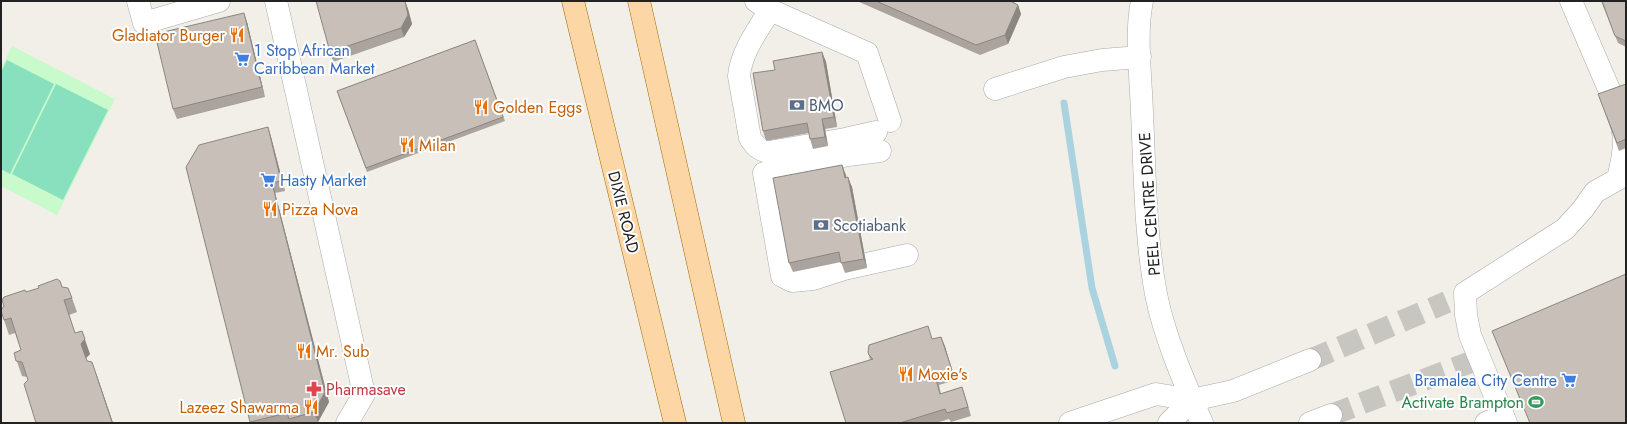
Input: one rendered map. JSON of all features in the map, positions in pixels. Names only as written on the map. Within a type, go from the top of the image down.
[{"type":"main road","name":"DIXIE ROAD","points":[[573,1],[675,423]]},
{"type":"main road","points":[[639,1],[734,423]]},
{"type":"street","points":[[138,1],[144,23],[219,1]]},
{"type":"street","points":[[276,1],[364,394],[347,423]]},
{"type":"street","name":"PEEL CENTRE DRIVE","points":[[1142,1],[1140,14],[1140,57],[1148,234],[1157,296],[1169,340],[1202,423]]},
{"type":"street","points":[[1498,421],[1475,361],[1467,320],[1456,298],[1565,229],[1583,209],[1595,192],[1618,179],[1625,150],[1623,124],[1618,108],[1571,1]]},
{"type":"street","points":[[763,6],[867,52],[882,135],[845,139],[769,152],[757,148],[750,138],[739,76],[741,61],[751,41],[763,6]]},
{"type":"street","points":[[995,89],[1064,67],[1102,60],[1140,57]]},
{"type":"street","points":[[882,135],[848,155],[764,173],[782,276],[792,280],[813,279],[844,269],[907,255]]},
{"type":"street","points":[[1070,423],[1156,394],[1192,400],[1233,390],[1310,360]]},
{"type":"street","points":[[1169,423],[1192,400]]},
{"type":"street","points":[[1310,423],[1331,415]]},
{"type":"green space","points":[[12,46],[115,99],[57,215],[1,186],[1,68]]},
{"type":"green space","points":[[7,60],[54,84],[10,174],[1,169],[1,72]]},
{"type":"green space","points":[[56,84],[108,110],[63,200],[12,174]]},
{"type":"building","points":[[316,1],[405,1],[408,15],[401,28],[330,52]]},
{"type":"building","points":[[876,1],[1010,1],[1018,5],[1005,35],[976,45]]},
{"type":"building","points":[[1602,1],[1626,1],[1626,41],[1615,36]]},
{"type":"building","points":[[244,13],[262,87],[173,109],[155,34]]},
{"type":"building","points":[[475,40],[503,117],[366,168],[337,91]]},
{"type":"building","name":"BMO","points":[[822,52],[834,117],[822,119],[825,137],[810,139],[807,123],[763,131],[753,73],[775,70],[773,61]]},
{"type":"building","points":[[1626,84],[1626,139],[1617,143],[1598,94]]},
{"type":"building","points":[[268,127],[281,181],[272,183],[325,392],[314,412],[289,419],[287,413],[250,422],[186,167],[199,145]]},
{"type":"building","name":"Scotiabank","points":[[842,165],[845,178],[848,177],[864,259],[841,263],[839,252],[789,263],[773,178]]},
{"type":"building","name":"Bramalea City Centre","points":[[1626,274],[1626,423],[1530,423],[1492,331]]},
{"type":"building","points":[[57,279],[60,281],[62,287],[68,288],[72,298],[64,300],[75,333],[82,331],[85,339],[81,344],[87,361],[92,362],[112,423],[36,423],[24,384],[28,380],[22,362],[16,361],[14,353],[21,350],[11,318],[4,320],[1,311],[4,306],[2,300],[4,297],[25,290],[26,292],[39,288],[38,286]]},
{"type":"building","name":"Moxie's","points":[[928,326],[932,339],[941,337],[952,370],[935,376],[940,394],[962,387],[968,407],[947,413],[945,409],[900,423],[846,423],[830,372],[873,359],[868,352],[869,345]]},
{"type":"waterway","points":[[1064,103],[1092,288],[1115,366]]},
{"type":"tunnel","points":[[1310,360],[1447,302]]},
{"type":"tunnel","points":[[1331,415],[1471,362]]},
{"type":"place","name":"Gladiator Burger","points":[[237,35]]},
{"type":"place","name":"1 Stop African Caribbean Market","points":[[242,59]]},
{"type":"place","name":"BMO","points":[[797,105]]},
{"type":"place","name":"Golden Eggs","points":[[481,107]]},
{"type":"place","name":"Milan","points":[[407,145]]},
{"type":"place","name":"Hasty Market","points":[[268,180]]},
{"type":"place","name":"Pizza Nova","points":[[270,209]]},
{"type":"place","name":"Scotiabank","points":[[821,225]]},
{"type":"place","name":"Mr. Sub","points":[[304,351]]},
{"type":"place","name":"Moxie's","points":[[906,374]]},
{"type":"place","name":"Bramalea City Centre","points":[[1569,380]]},
{"type":"place","name":"Pharmasave","points":[[314,389]]},
{"type":"place","name":"Activate Brampton","points":[[1536,402]]},
{"type":"place","name":"Lazeez Shawarma","points":[[311,407]]}]
